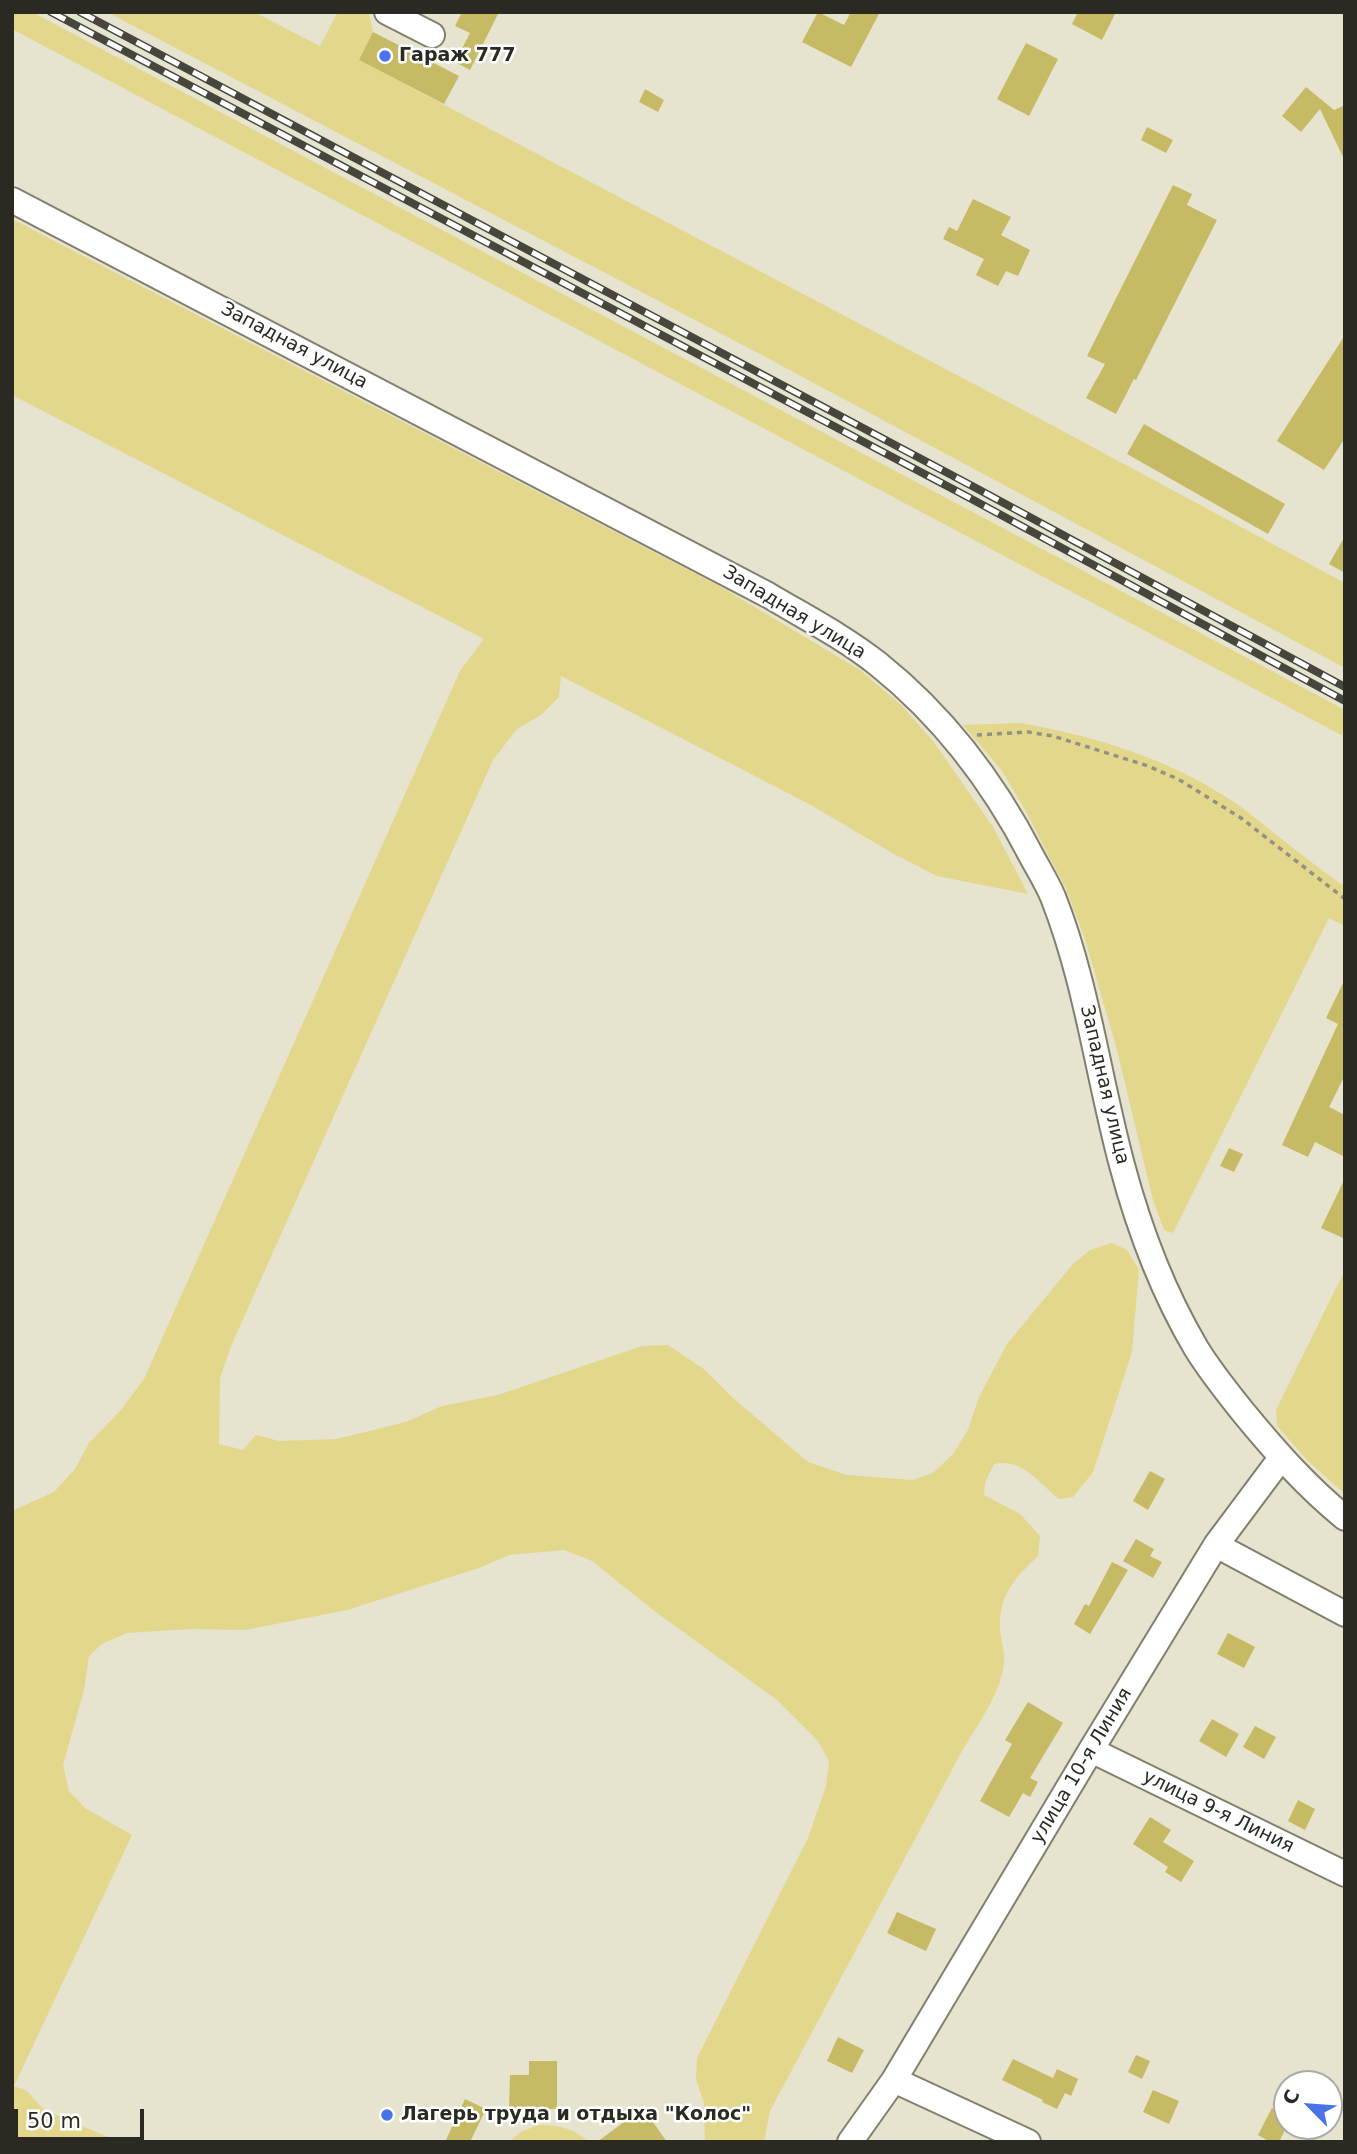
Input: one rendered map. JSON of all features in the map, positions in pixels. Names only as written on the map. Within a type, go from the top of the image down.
[{"type":"street","points":[[387,12],[432,35]]},
{"type":"street","name":"Западная улица","points":[[12,200],[768,594],[878,664],[954,737],[1003,805],[1052,895],[1084,998],[1122,1164],[1138,1219],[1173,1304],[1197,1349],[1217,1378],[1280,1458],[1345,1518]]},
{"type":"street","name":"улица 10-я Линия","points":[[850,2142],[894,2080],[1216,1545],[1280,1458]]},
{"type":"street","points":[[1216,1545],[1345,1614]]},
{"type":"street","name":"улица 9-я Линия","points":[[1091,1750],[1345,1874]]},
{"type":"street","points":[[894,2080],[1028,2142]]},
{"type":"path","points":[[954,737],[1028,732],[1053,736],[1148,766],[1178,779],[1241,818],[1345,899]]},
{"type":"shaded area","points":[[12,12],[32,12],[1345,710],[1345,737],[12,29]]},
{"type":"shaded area","points":[[107,12],[254,12],[320,46],[338,12],[369,13],[373,32],[359,60],[1046,422],[1345,583],[1345,668],[758,353]]},
{"type":"shaded area","points":[[12,219],[721,587],[860,670],[901,705],[933,741],[993,827],[1028,894],[937,876],[809,804],[561,676],[559,697],[541,715],[517,729],[493,760],[231,1346],[220,1378],[219,1444],[243,1450],[256,1435],[279,1441],[337,1439],[406,1422],[442,1406],[498,1395],[642,1346],[668,1345],[705,1370],[733,1398],[808,1462],[847,1475],[912,1480],[933,1473],[953,1454],[968,1430],[979,1397],[1007,1344],[1073,1264],[1090,1250],[1112,1243],[1127,1250],[1139,1270],[1132,1352],[1093,1472],[1073,1497],[1059,1499],[1022,1468],[1004,1463],[994,1464],[985,1483],[984,1495],[1020,1514],[1040,1536],[1038,1556],[1015,1580],[1002,1606],[1000,1630],[1004,1662],[999,1685],[770,2111],[764,2142],[705,2142],[704,2103],[696,2079],[697,2058],[808,1838],[826,1786],[829,1761],[818,1741],[777,1700],[653,1610],[592,1561],[564,1550],[509,1555],[479,1568],[347,1610],[245,1630],[190,1629],[127,1633],[102,1644],[89,1656],[84,1690],[63,1765],[69,1791],[85,1808],[132,1835],[14,2086],[27,2091],[44,2110],[120,2142],[12,2142],[12,1511],[54,1492],[75,1469],[89,1443],[121,1410],[144,1379],[460,671],[484,639],[12,395]]},
{"type":"shaded area","points":[[1020,723],[1104,742],[1184,773],[1234,802],[1345,887],[1345,926],[1329,918],[1173,1233],[1164,1230],[1153,1200],[1116,1046],[1085,939],[1066,889],[1002,771],[963,725]]},
{"type":"shaded area","points":[[1345,1270],[1345,1494],[1308,1461],[1277,1426],[1276,1410]]},
{"type":"shaded area","points":[[538,2125],[565,2128],[589,2142],[509,2142],[521,2132]]},
{"type":"building","points":[[462,12],[499,12],[470,70],[455,62],[470,33],[455,26]]},
{"type":"building","points":[[818,12],[844,25],[851,12],[880,12],[851,67],[802,42]]},
{"type":"building","points":[[1078,12],[1116,12],[1102,40],[1072,24]]},
{"type":"building","points":[[373,32],[459,76],[444,104],[359,60]]},
{"type":"building","points":[[1026,43],[1058,59],[1029,116],[997,99]]},
{"type":"building","points":[[1306,87],[1334,110],[1345,105],[1345,161],[1320,109],[1301,132],[1282,116]]},
{"type":"building","points":[[645,89],[664,100],[658,112],[639,102]]},
{"type":"building","points":[[1147,127],[1173,140],[1166,153],[1141,140]]},
{"type":"building","points":[[1173,185],[1192,194],[1187,205],[1217,220],[1116,414],[1086,398],[1105,364],[1087,356]]},
{"type":"building","points":[[973,199],[1011,217],[1001,235],[1030,250],[1018,276],[1006,271],[998,286],[976,275],[984,259],[943,239],[949,227],[957,231]]},
{"type":"building","points":[[1345,335],[1345,438],[1324,470],[1277,441]]},
{"type":"building","points":[[1144,424],[1285,504],[1268,534],[1127,454]]},
{"type":"building","points":[[1345,536],[1345,573],[1329,564]]},
{"type":"building","points":[[1345,979],[1345,1075],[1329,1107],[1345,1115],[1345,1157],[1315,1142],[1308,1157],[1282,1145],[1338,1024],[1326,1018]]},
{"type":"building","points":[[1229,1148],[1243,1154],[1234,1172],[1220,1166]]},
{"type":"building","points":[[1345,1178],[1345,1239],[1321,1228]]},
{"type":"building","points":[[1150,1471],[1165,1479],[1148,1510],[1133,1501]]},
{"type":"building","points":[[1136,1539],[1154,1549],[1150,1556],[1162,1562],[1153,1578],[1123,1561]]},
{"type":"building","points":[[1112,1562],[1128,1570],[1090,1634],[1074,1624],[1085,1604],[1089,1606]]},
{"type":"building","points":[[1228,1633],[1255,1647],[1244,1668],[1217,1654]]},
{"type":"building","points":[[1028,1702],[1063,1723],[1030,1778],[1038,1782],[1030,1797],[1023,1793],[1009,1817],[980,1801],[1012,1744],[1005,1740]]},
{"type":"building","points":[[1212,1719],[1239,1734],[1226,1757],[1199,1741]]},
{"type":"building","points":[[1255,1726],[1276,1737],[1264,1759],[1243,1747]]},
{"type":"building","points":[[1298,1800],[1315,1809],[1305,1830],[1288,1821]]},
{"type":"building","points":[[1150,1817],[1171,1830],[1163,1842],[1194,1861],[1181,1882],[1165,1872],[1168,1867],[1133,1844]]},
{"type":"building","points":[[897,1912],[936,1929],[926,1951],[887,1933]]},
{"type":"building","points":[[838,2037],[864,2050],[852,2073],[827,2061]]},
{"type":"building","points":[[1136,2055],[1150,2061],[1142,2079],[1128,2072]]},
{"type":"building","points":[[1013,2059],[1053,2078],[1057,2069],[1078,2079],[1071,2096],[1065,2093],[1057,2109],[1002,2080]]},
{"type":"building","points":[[529,2061],[557,2061],[557,2109],[509,2109],[510,2075],[529,2075]]},
{"type":"building","points":[[1153,2090],[1179,2101],[1169,2124],[1143,2112]]},
{"type":"building","points":[[465,2099],[486,2109],[470,2142],[445,2142]]},
{"type":"building","points":[[643,2108],[667,2142],[597,2142]]},
{"type":"building","points":[[1273,2109],[1273,2140],[1280,2140],[1279,2142],[1270,2142],[1258,2135]]},
{"type":"railway","points":[[51,12],[966,496],[1345,701]]},
{"type":"railway","points":[[80,12],[1345,687]]},
{"type":"place","name":"Гараж 777","points":[[385,56]]},
{"type":"place","name":"Лагерь труда и отдыха \"Колос\"","points":[[387,2115]]}]
